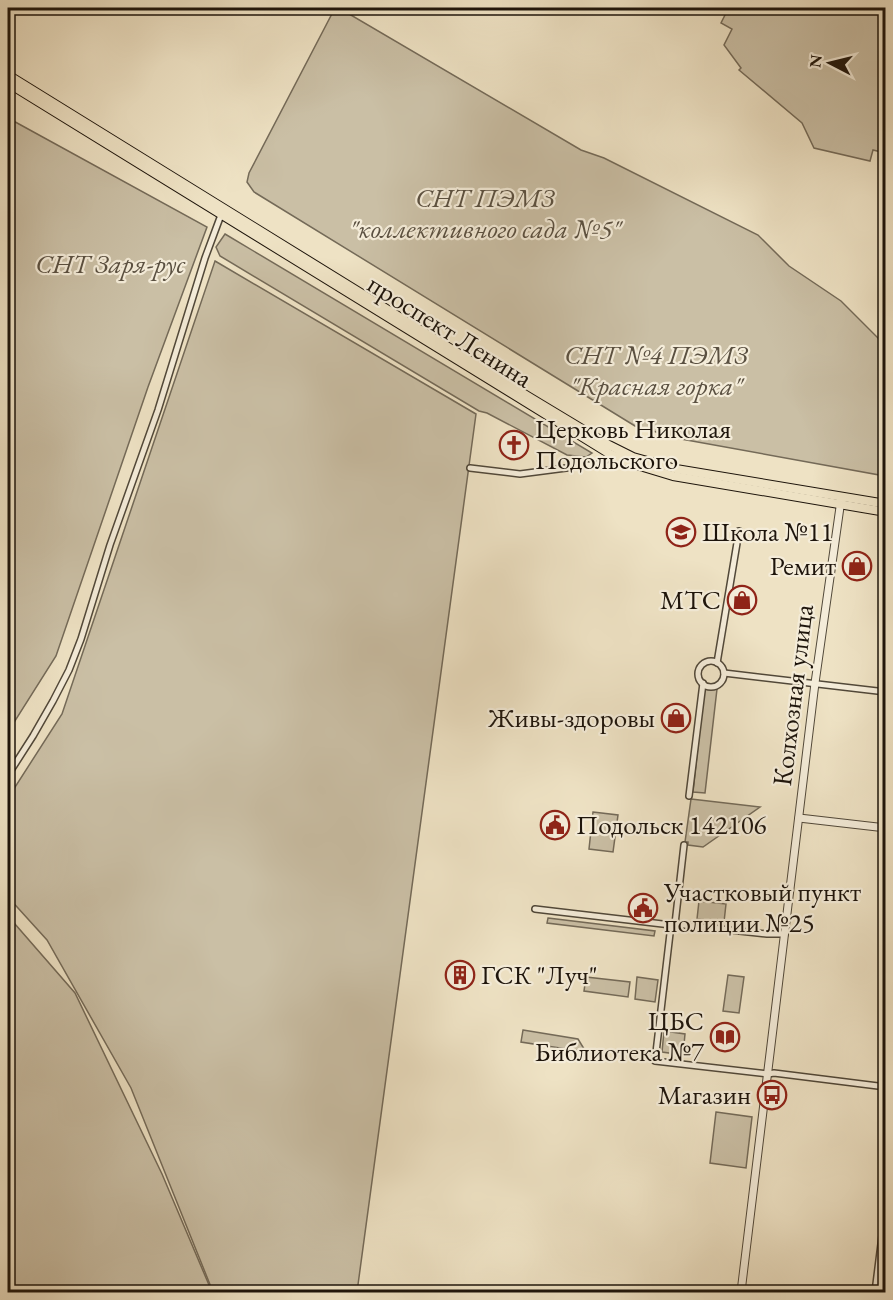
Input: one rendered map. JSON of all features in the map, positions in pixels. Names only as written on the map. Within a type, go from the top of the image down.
[{"type":"main road","points":[[8,75],[216,207]]},
{"type":"main road","points":[[8,83],[216,207]]},
{"type":"main road","name":"проспект Ленина","points":[[216,207],[221,215],[610,454],[630,463],[673,476],[841,501],[885,504]]},
{"type":"main road","name":"проспект Ленина","points":[[216,207],[607,444],[633,457],[676,469],[841,501],[885,512]]},
{"type":"street","points":[[8,775],[53,701],[69,670],[81,639],[110,545],[158,410],[221,215]]},
{"type":"street","points":[[470,468],[520,474],[597,464],[606,460],[610,454]]},
{"type":"street","name":"Колхозная улица","points":[[741,1293],[815,683],[841,501]]},
{"type":"street","points":[[717,663],[739,531]]},
{"type":"street","points":[[709,661],[717,663],[724,673],[721,681],[714,686],[703,683],[698,672],[702,665],[709,661]]},
{"type":"street","points":[[724,673],[885,692]]},
{"type":"street","points":[[689,796],[703,683]]},
{"type":"street","points":[[799,818],[885,828]]},
{"type":"street","points":[[684,845],[655,1060],[885,1087]]},
{"type":"street","points":[[535,909],[785,934]]},
{"type":"street","points":[[875,1293],[883,1249],[885,1204]]},
{"type":"green space","name":"СНТ ПЭМЗ \"коллективного сада №5\"","points":[[335,8],[339,8],[581,150],[604,158],[758,235],[789,266],[841,301],[885,345],[885,476],[681,439],[635,426],[254,192],[247,182],[249,173]]},
{"type":"green space","points":[[722,8],[885,8],[885,153],[873,150],[870,161],[814,148],[802,123],[739,70],[741,68],[724,45],[732,29],[721,23],[727,11]]},
{"type":"green space","name":"СНТ Заря-рус","points":[[8,118],[207,227],[148,387],[56,656],[8,732]]},
{"type":"green space","points":[[225,234],[592,453],[586,457],[567,455],[479,411],[220,256],[216,247]]},
{"type":"green space","points":[[215,261],[476,414],[357,1292],[213,1292],[131,1088],[47,940],[8,897],[8,798],[62,714]]},
{"type":"green space","points":[[704,688],[717,689],[705,793],[693,792]]},
{"type":"green space","points":[[691,799],[760,807],[703,847],[688,845],[688,842],[685,842]]},
{"type":"green space","points":[[593,812],[618,815],[613,852],[589,849]]},
{"type":"green space","points":[[699,901],[726,904],[724,922],[697,919]]},
{"type":"green space","points":[[8,916],[75,993],[162,1174],[212,1292],[8,1292]]},
{"type":"green space","points":[[548,918],[655,931],[654,936],[547,923]]},
{"type":"green space","points":[[728,975],[744,977],[739,1013],[723,1011]]},
{"type":"green space","points":[[586,977],[630,982],[628,997],[584,991]]},
{"type":"green space","points":[[637,977],[658,980],[655,1002],[635,999]]},
{"type":"green space","points":[[523,1030],[578,1039],[586,1052],[521,1042]]},
{"type":"green space","points":[[664,1031],[685,1034],[683,1055],[662,1052]]},
{"type":"green space","points":[[716,1112],[752,1117],[746,1168],[710,1163]]},
{"type":"place","name":"Церковь Николая Подольского","points":[[514,445]]},
{"type":"place","name":"Школа №11","points":[[681,532]]},
{"type":"place","name":"Ремит","points":[[857,566]]},
{"type":"place","name":"МТС","points":[[742,600]]},
{"type":"place","name":"Живы-здоровы","points":[[676,718]]},
{"type":"place","name":"Подольск 142106","points":[[555,825]]},
{"type":"place","name":"Участковый пункт полиции №25","points":[[643,908]]},
{"type":"place","name":"ГСК \"Луч\"","points":[[460,975]]},
{"type":"place","name":"ЦБС Библиотека №7","points":[[725,1037]]},
{"type":"place","name":"Магазин","points":[[772,1095]]},
{"type":"park label","name":"СНТ №4 ПЭМЗ \"Красная горка\"","points":[[656,370]]}]
